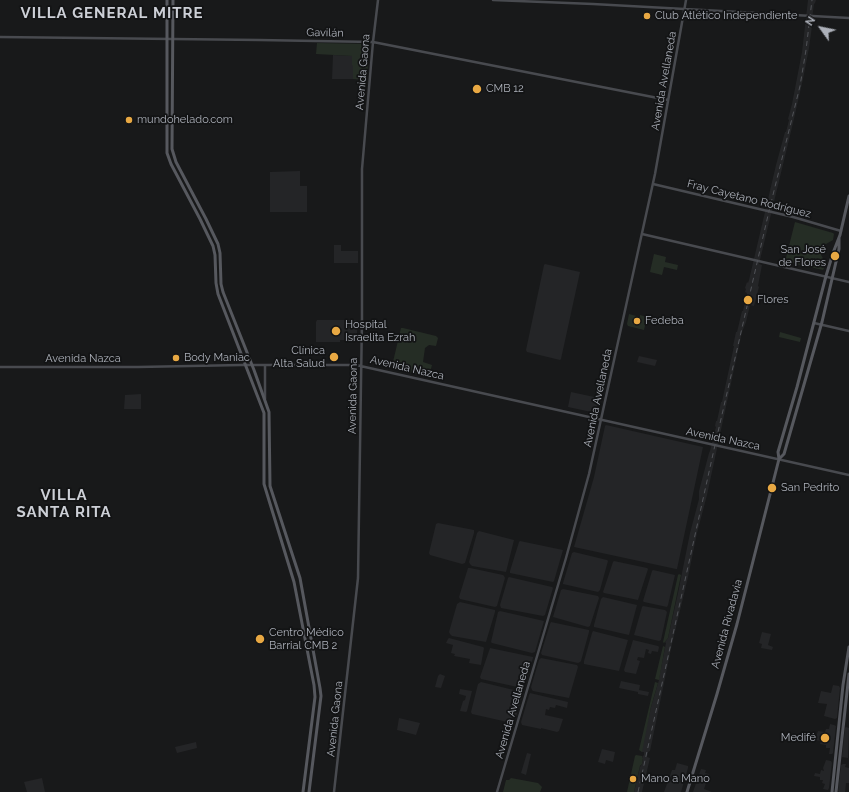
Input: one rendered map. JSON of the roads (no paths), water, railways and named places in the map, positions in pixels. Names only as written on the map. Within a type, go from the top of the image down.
[{"type":"main road","points":[[167,0],[168,158],[213,246],[217,291],[264,413],[264,484],[294,582],[315,690],[303,792]]},
{"type":"main road","points":[[173,0],[173,154],[218,244],[223,292],[270,415],[270,486],[300,578],[320,690],[321,696],[309,792]]},
{"type":"main road","name":"Avenida Gaona","points":[[334,792],[359,564],[362,169],[378,0]]},
{"type":"main road","points":[[493,0],[849,18]]},
{"type":"main road","name":"Avenida Avellaneda","points":[[497,792],[568,549],[602,420],[655,174],[686,0]]},
{"type":"main road","name":"Gavilán","points":[[0,37],[167,38],[373,42],[668,100]]},
{"type":"main road","name":"Fray Cayetano Rodríguez","points":[[653,184],[793,217],[841,231]]},
{"type":"main road","name":"Avenida Rivadavia","points":[[687,792],[735,631],[779,459],[778,452],[826,276],[841,231],[849,196]]},
{"type":"main road","points":[[642,234],[849,282]]},
{"type":"main road","name":"Avenida Rivadavia","points":[[779,459],[784,454],[821,325],[839,249],[839,237]]},
{"type":"main road","points":[[814,323],[849,331]]},
{"type":"main road","points":[[265,365],[265,399]]},
{"type":"main road","name":"Avenida Nazca","points":[[0,367],[356,365],[849,475]]},
{"type":"main road","points":[[832,792],[843,685],[849,647]]},
{"type":"main road","points":[[836,792],[849,674]]},
{"type":"railway","points":[[638,792],[715,445],[769,211],[800,86],[812,0]]},
{"type":"place","name":"Club Atlético Independiente","points":[[647,16]]},
{"type":"place","name":"CMB 12","points":[[477,89]]},
{"type":"place","name":"mundohelado.com","points":[[129,120]]},
{"type":"place","name":"San José de Flores","points":[[835,256]]},
{"type":"place","name":"Flores","points":[[748,300]]},
{"type":"place","name":"Fedeba","points":[[637,321]]},
{"type":"place","name":"Hospital Israelita Ezrah","points":[[336,331]]},
{"type":"place","name":"Clínica Alta Salud","points":[[334,357]]},
{"type":"place","name":"Body Maniac","points":[[176,358]]},
{"type":"place","name":"San Pedrito","points":[[772,488]]},
{"type":"place","name":"Centro Médico Barrial CMB 2","points":[[260,639]]},
{"type":"place","name":"Medifé","points":[[825,738]]},
{"type":"place","name":"Mano a Mano","points":[[633,779]]},
{"type":"district","name":"VILLA GENERAL MITRE","points":[[112,13]]},
{"type":"district","name":"VILLA SANTA RITA","points":[[64,504]]}]
